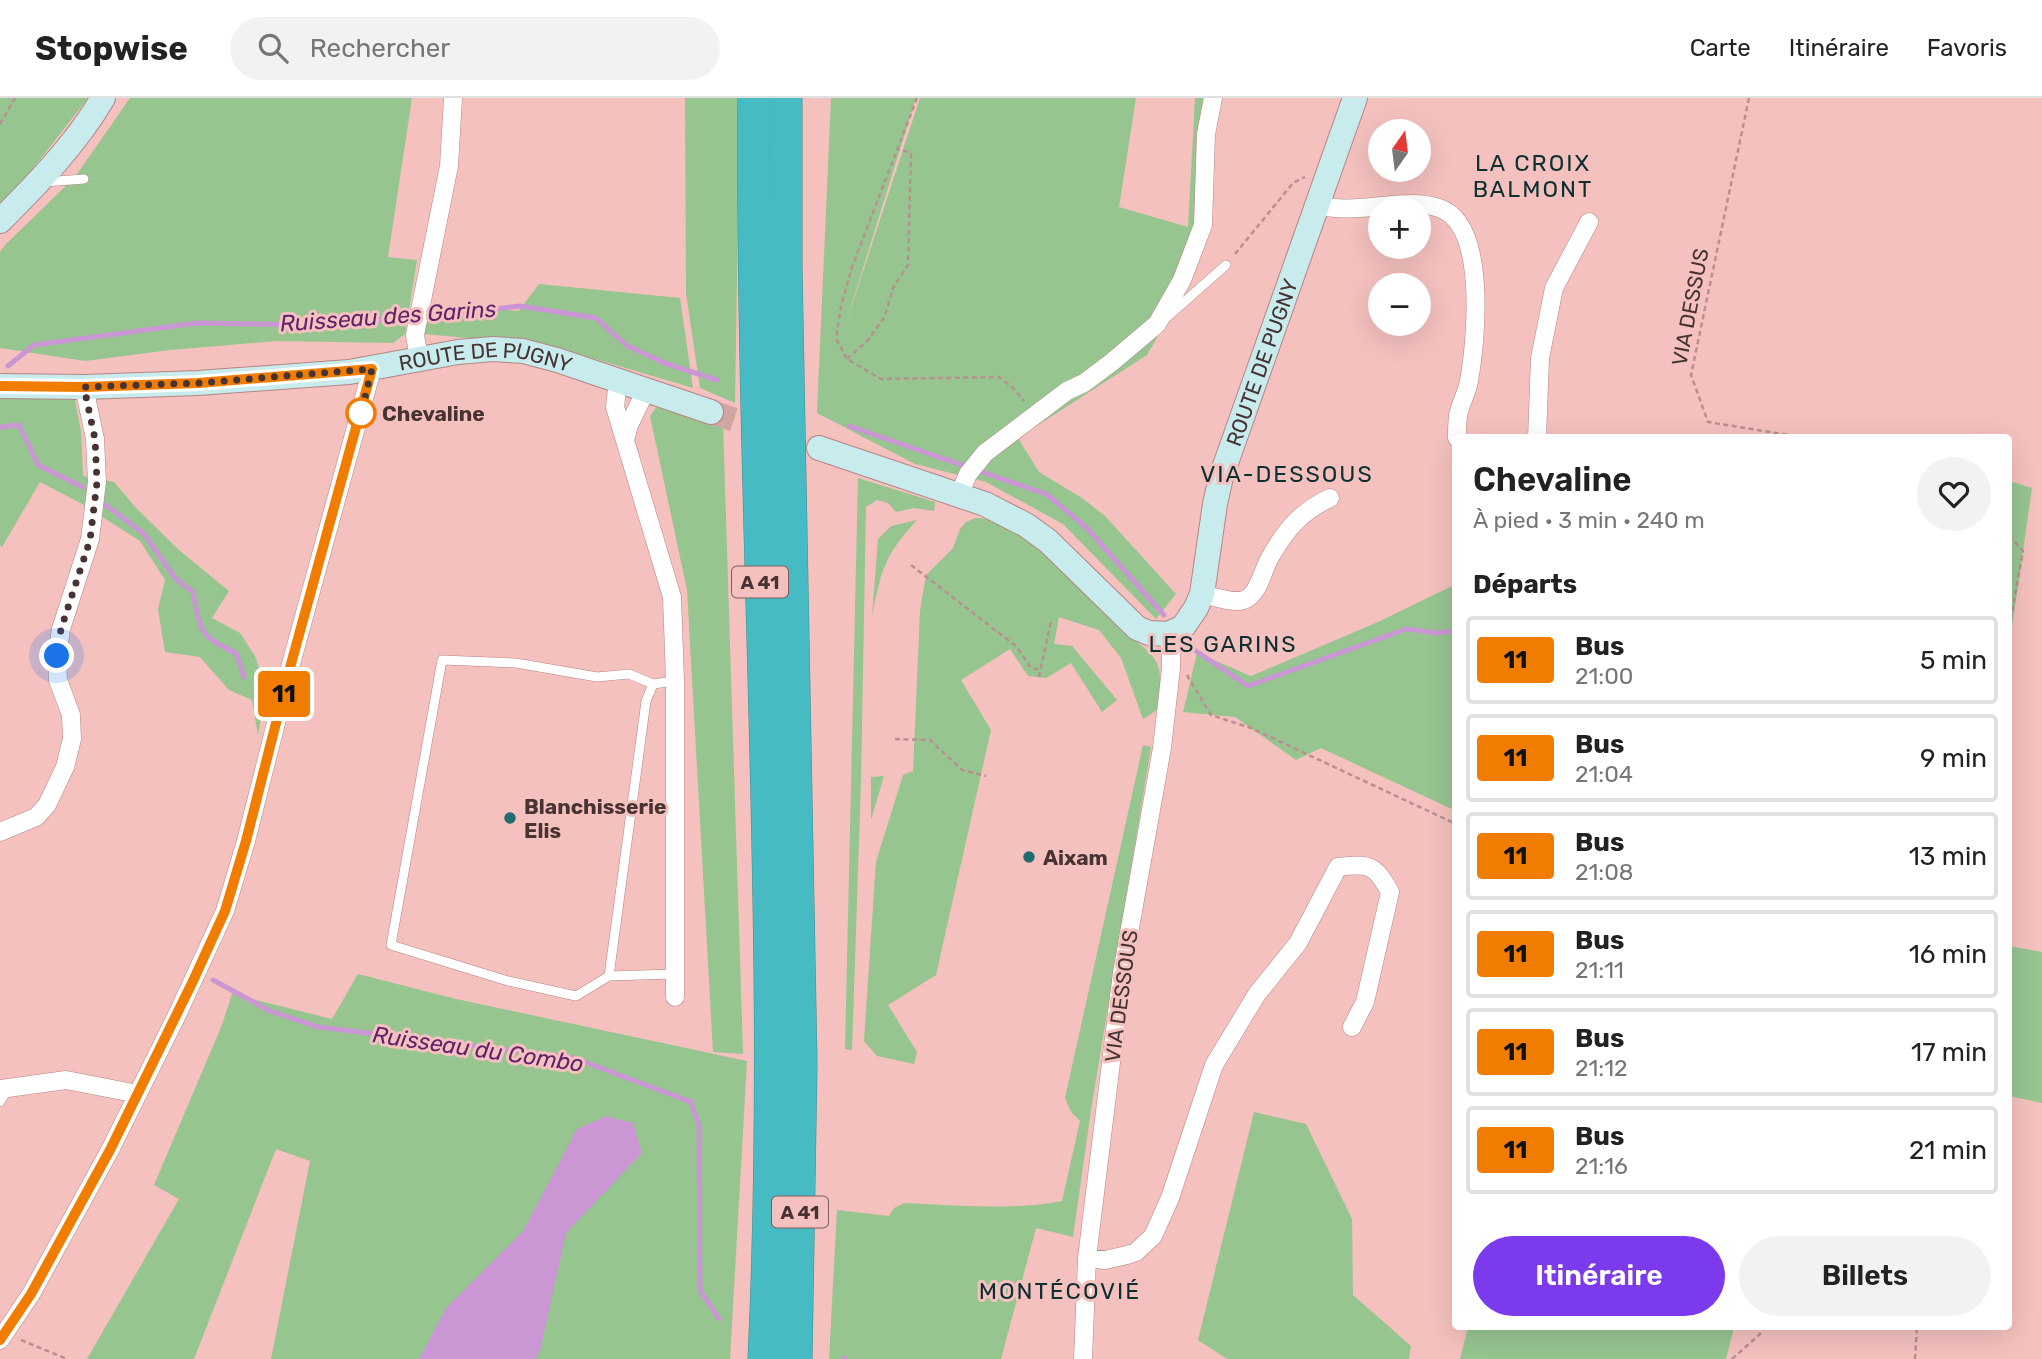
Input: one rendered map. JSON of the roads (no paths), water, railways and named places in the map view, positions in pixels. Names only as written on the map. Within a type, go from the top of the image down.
[{"type":"highway","name":"A 41","points":[[754,98],[769,976],[770,1138],[764,1359]]},
{"type":"highway","name":"A 41","points":[[786,98],[786,281],[801,1027],[796,1359]]},
{"type":"street","points":[[0,221],[38,183],[73,141],[103,98]]},
{"type":"street","points":[[417,347],[419,307],[432,258],[449,166],[453,98]]},
{"type":"street","points":[[969,476],[985,453],[1067,391],[1084,383],[1112,362],[1157,324],[1182,280],[1203,225],[1206,134],[1213,98]]},
{"type":"street","name":"ROUTE DE PUGNY","points":[[1168,634],[1183,627],[1202,594],[1221,477],[1355,98]]},
{"type":"street","points":[[1317,205],[1335,210],[1419,205],[1441,208],[1460,223],[1471,249],[1474,330],[1469,383],[1458,417],[1457,434]]},
{"type":"street","points":[[1537,434],[1540,358],[1555,288],[1589,222]]},
{"type":"street","name":"ROUTE DE PUGNY","points":[[0,386],[84,387],[198,383],[372,369],[417,347],[493,349],[523,351],[711,412]]},
{"type":"street","points":[[2,1337],[31,1294],[138,1094],[225,911],[372,369]]},
{"type":"street","points":[[618,380],[615,407],[672,597],[675,681],[675,997]]},
{"type":"street","points":[[0,832],[36,817],[47,805],[65,767],[72,739],[71,715],[58,680],[57,656],[61,629],[90,540],[97,482],[95,439],[84,387]]},
{"type":"street","points":[[625,440],[629,425],[646,390]]},
{"type":"street","points":[[819,448],[969,476],[985,504],[1026,525],[1048,541],[1137,628],[1149,633],[1168,634]]},
{"type":"street","points":[[1202,594],[1238,601],[1247,599],[1254,592],[1270,555],[1292,524],[1310,508],[1330,498]]},
{"type":"street","name":"VIA DESSOUS","points":[[1083,1359],[1087,1258],[1122,973],[1162,748],[1171,668],[1168,634]]},
{"type":"street","points":[[1087,1258],[1105,1260],[1127,1255],[1136,1252],[1153,1236],[1170,1198],[1214,1065],[1257,993],[1298,943],[1338,867],[1360,864],[1379,872],[1390,892],[1365,1002],[1352,1027]]},
{"type":"street","points":[[3,1093],[66,1080],[138,1094]]},
{"type":"lane","points":[[38,183],[84,179]]},
{"type":"lane","points":[[1157,324],[1226,265]]},
{"type":"lane","points":[[674,974],[609,976],[576,996],[508,981],[391,945],[442,660],[516,663],[597,677],[629,674],[653,684],[675,681]]},
{"type":"lane","points":[[609,976],[646,701],[653,684]]},
{"type":"waterway","name":"Ruisseau des Garins","points":[[424,317],[520,306],[596,318],[626,345],[664,363],[717,380]]},
{"type":"waterway","name":"Ruisseau des Garins","points":[[8,366],[34,345],[197,323],[327,325],[414,317]]},
{"type":"waterway","name":"Ruisseau du Combo","points":[[0,427],[19,425],[38,465],[83,487]]},
{"type":"waterway","name":"Ruisseau des Garins","points":[[849,426],[1046,494],[1086,527],[1164,615]]},
{"type":"waterway","name":"Ruisseau du Combo","points":[[106,505],[144,534],[175,578],[193,592],[203,631],[215,642],[236,653],[244,677]]},
{"type":"waterway","name":"Ruisseau des Garins","points":[[1193,649],[1248,686],[1406,629],[1437,633],[1452,631]]},
{"type":"waterway","name":"Ruisseau du Combo","points":[[213,980],[270,1011],[318,1027],[574,1058],[691,1102],[699,1126],[700,1290],[719,1319]]},
{"type":"tunnel","points":[[711,412],[774,433]]},
{"type":"place","name":"Chevaline","points":[[361,413]]},
{"type":"place","name":"Blanchisserie Elis","points":[[510,818]]},
{"type":"place","name":"Aixam","points":[[1029,857]]},
{"type":"district","name":"LA CROIX BALMONT","points":[[1533,176]]},
{"type":"district","name":"VIA-DESSOUS","points":[[1287,474]]},
{"type":"district","name":"LES GARINS","points":[[1223,644]]},
{"type":"district","name":"MONTÉCOVIÉ","points":[[1060,1291]]}]
